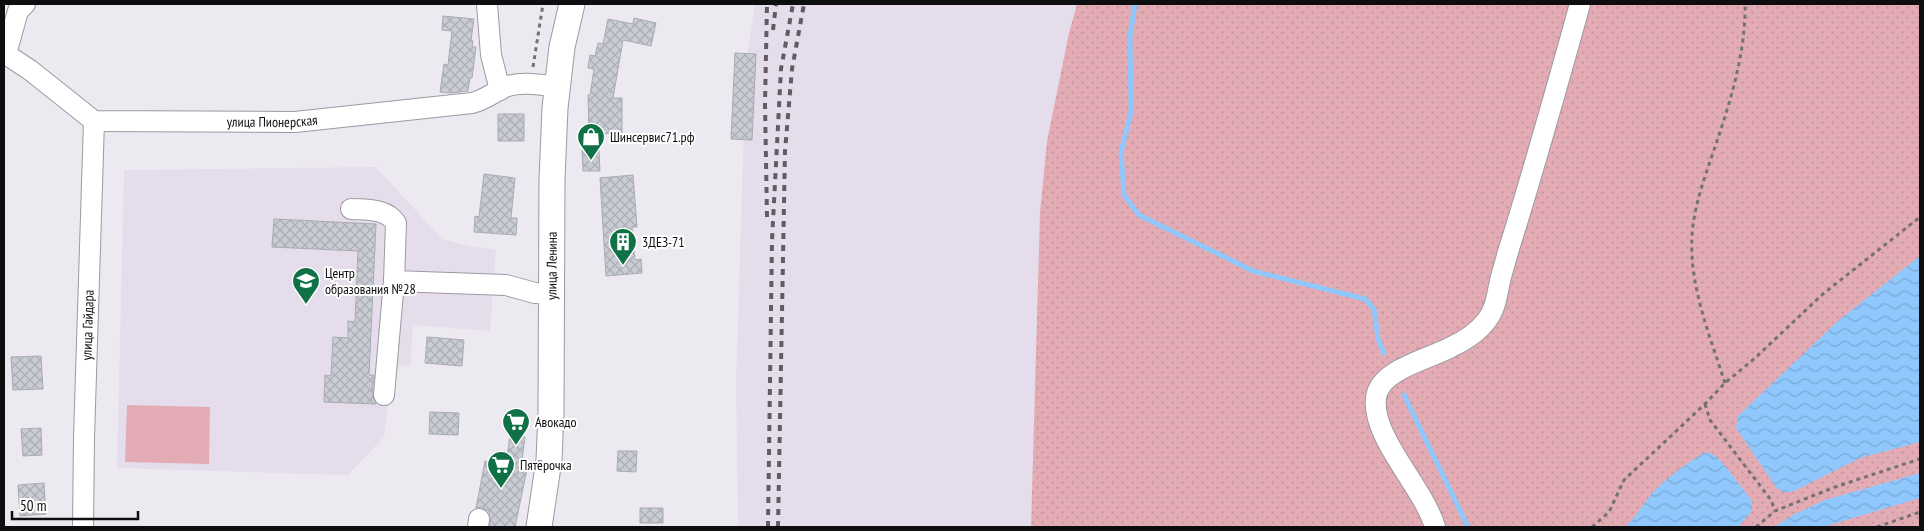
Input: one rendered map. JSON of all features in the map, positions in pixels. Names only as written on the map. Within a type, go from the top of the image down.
[{"type":"main road","name":"улица Ленина","points":[[539,527],[549,460],[552,412],[552,179],[562,47],[572,4]]},
{"type":"street","points":[[25,4],[18,11],[5,54],[30,70],[94,122]]},
{"type":"street","points":[[487,4],[491,56],[500,90]]},
{"type":"street","points":[[1435,527],[1428,508],[1380,427],[1376,412],[1376,396],[1388,377],[1402,368],[1452,347],[1478,330],[1495,307],[1501,276],[1533,172],[1580,4]]},
{"type":"street","name":"улица Пионерская","points":[[94,122],[295,122],[472,103],[482,101],[514,84],[558,87]]},
{"type":"street","name":"улица Гайдара","points":[[83,527],[94,122]]},
{"type":"street","points":[[351,209],[384,212],[392,217],[396,223],[394,281],[384,395]]},
{"type":"street","points":[[394,281],[506,285],[535,294],[552,294]]},
{"type":"path","points":[[1725,383],[1699,299],[1692,252],[1692,234],[1698,196],[1720,133],[1737,68],[1744,35],[1745,4]]},
{"type":"path","points":[[1592,527],[1609,512],[1624,480],[1706,404],[1725,383],[1755,358],[1823,294],[1920,217]]},
{"type":"path","points":[[1706,404],[1710,420],[1771,500],[1774,511]]},
{"type":"path","points":[[1756,527],[1774,511],[1835,486],[1920,459]]},
{"type":"path","points":[[1877,527],[1920,512]]},
{"type":"shaded area","points":[[755,4],[1077,4],[1069,33],[1047,141],[1040,212],[1031,527],[738,527],[736,383],[746,63]]},
{"type":"shaded area","points":[[1077,4],[1920,4],[1920,527],[1031,527],[1040,212],[1047,141],[1069,33]]},
{"type":"shaded area","name":"Центр образования №28","points":[[376,167],[442,239],[496,250],[490,331],[413,325],[410,366],[393,365],[384,437],[348,475],[117,468],[124,170]]},
{"type":"shaded area","points":[[127,405],[210,407],[209,464],[125,462]]},
{"type":"water","points":[[1920,256],[1920,442],[1860,458],[1796,490],[1781,491],[1776,487],[1736,428],[1738,416],[1839,320]]},
{"type":"water","points":[[1706,452],[1716,456],[1752,501],[1752,511],[1738,527],[1624,527],[1638,513],[1660,485]]},
{"type":"water","points":[[1920,473],[1920,498],[1823,527],[1774,527],[1795,514],[1825,500]]},
{"type":"building","points":[[443,16],[474,19],[471,40],[473,41],[472,47],[476,47],[472,78],[470,78],[468,91],[440,92],[444,64],[448,65],[452,31],[442,30]]},
{"type":"building","points":[[634,18],[656,23],[651,46],[623,40],[613,98],[622,98],[622,133],[589,134],[588,95],[590,95],[594,69],[588,68],[590,55],[595,56],[598,43],[603,44],[608,19],[633,24]]},
{"type":"building","points":[[735,53],[756,54],[752,140],[731,139]]},
{"type":"building","points":[[498,114],[524,114],[524,141],[498,141]]},
{"type":"building","name":"Шинсервис71.рф","points":[[582,150],[599,150],[600,171],[583,171]]},
{"type":"building","points":[[484,174],[515,178],[511,218],[517,218],[516,235],[474,232],[475,216],[479,217]]},
{"type":"building","points":[[633,175],[637,227],[632,227],[635,260],[641,259],[642,273],[606,276],[600,178]]},
{"type":"building","points":[[274,219],[376,224],[369,375],[374,375],[372,394],[376,404],[324,402],[325,375],[331,376],[333,337],[348,338],[348,321],[355,322],[358,251],[272,247]]},
{"type":"building","points":[[427,337],[464,340],[462,366],[425,363]]},
{"type":"building","points":[[41,356],[43,389],[13,390],[11,357]]},
{"type":"building","points":[[430,412],[459,413],[458,435],[429,434]]},
{"type":"building","points":[[41,428],[42,455],[23,456],[21,429]]},
{"type":"building","name":"Пятёрочка","points":[[510,435],[525,437],[521,468],[527,469],[515,527],[490,527],[489,511],[481,507],[476,508],[485,461],[506,465]]},
{"type":"building","points":[[618,451],[637,451],[636,472],[617,471]]},
{"type":"building","points":[[44,483],[46,514],[20,516],[18,485]]},
{"type":"building","points":[[640,508],[663,508],[663,523],[640,523]]},
{"type":"waterway","points":[[1135,4],[1130,36],[1131,112],[1121,152],[1124,195],[1139,215],[1253,271],[1365,299],[1374,309],[1378,339],[1384,353]]},
{"type":"waterway","points":[[1404,395],[1468,527]]},
{"type":"railway","points":[[767,4],[765,104],[767,217]]},
{"type":"railway","points":[[773,30],[776,4]]},
{"type":"railway","points":[[768,527],[772,240],[781,69],[793,4]]},
{"type":"railway","points":[[778,527],[785,151],[792,69],[804,4]]},
{"type":"place","name":"Шинсервис71.рф","points":[[591,161]]},
{"type":"place","name":"3ДЕЗ-71","points":[[623,266]]},
{"type":"place","name":"Центр образования №28","points":[[306,305]]},
{"type":"place","name":"Авокадо","points":[[516,446]]},
{"type":"place","name":"Пятёрочка","points":[[501,489]]}]
